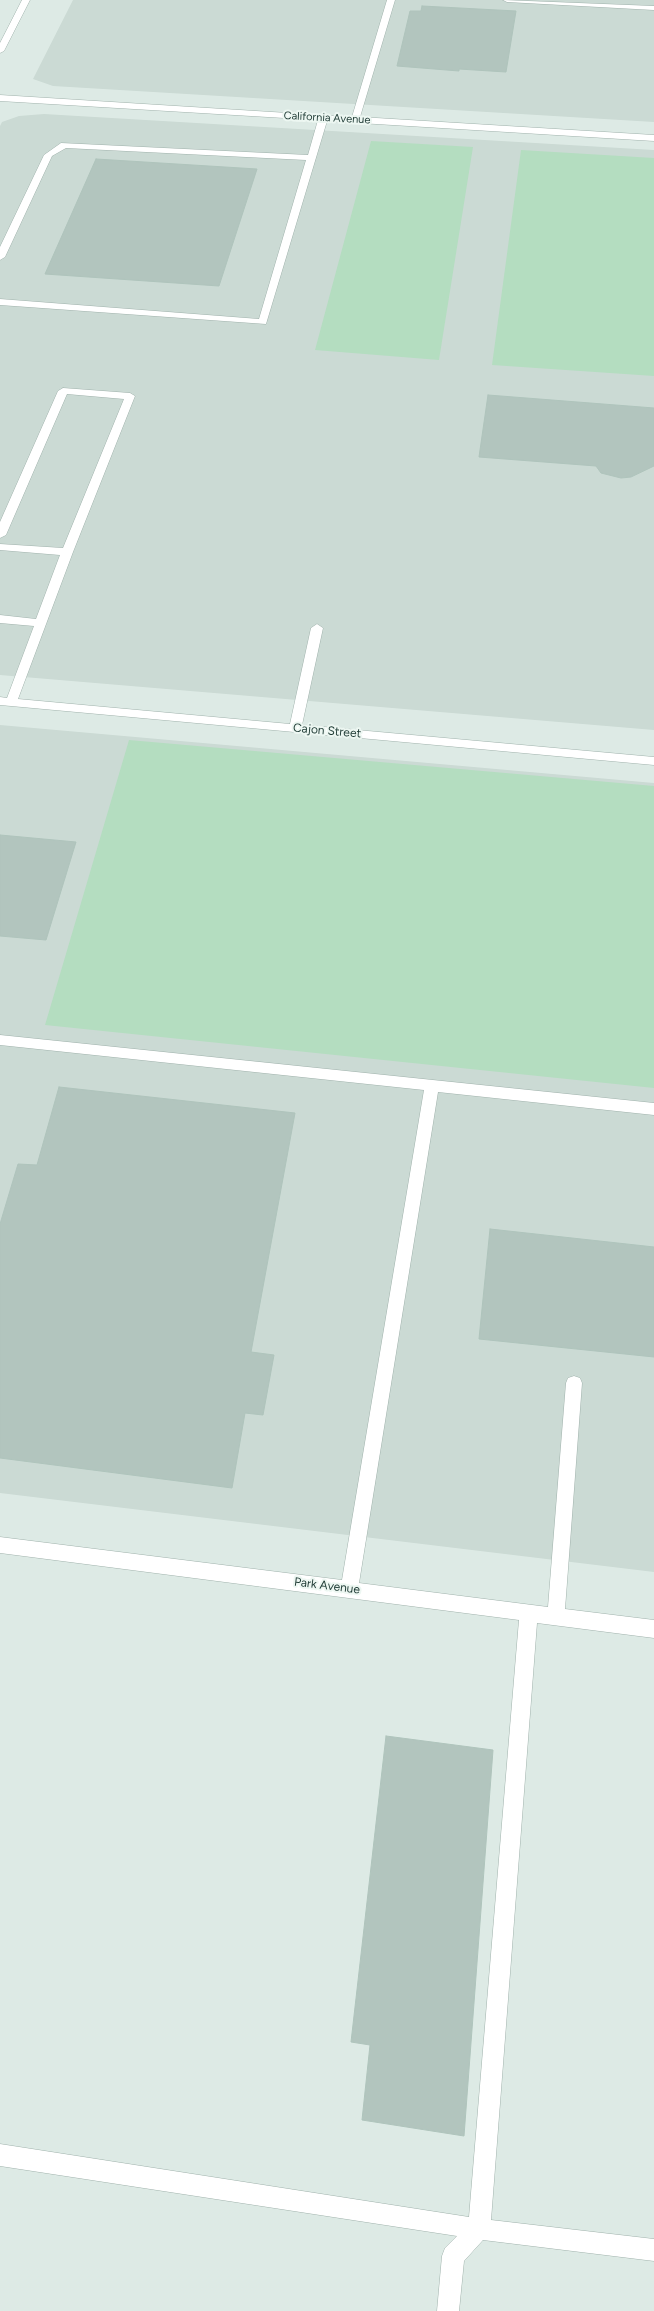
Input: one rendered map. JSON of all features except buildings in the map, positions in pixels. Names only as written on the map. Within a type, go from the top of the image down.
[{"type":"street","points":[[0,51],[26,0]]},
{"type":"street","points":[[355,120],[391,0]]},
{"type":"street","points":[[507,0],[654,8]]},
{"type":"street","name":"California Avenue","points":[[0,98],[654,138]]},
{"type":"street","points":[[0,302],[263,322],[312,158],[322,118]]},
{"type":"street","points":[[0,257],[48,155],[64,145],[312,158]]},
{"type":"street","points":[[0,235],[10,236]]},
{"type":"street","points":[[0,535],[63,391],[130,396],[40,623],[6,702]]},
{"type":"street","points":[[0,547],[67,552]]},
{"type":"street","points":[[0,619],[40,623]]},
{"type":"street","points":[[295,729],[317,628]]},
{"type":"street","name":"Cajon Street","points":[[6,702],[654,762]]},
{"type":"street","points":[[0,1040],[654,1109]]},
{"type":"street","points":[[349,1589],[432,1085]]},
{"type":"street","points":[[556,1616],[574,1383]]},
{"type":"street","name":"Park Avenue","points":[[0,1545],[654,1628]]},
{"type":"street","points":[[448,2311],[453,2256],[480,2230],[529,1612]]},
{"type":"street","points":[[0,2155],[480,2230],[654,2250]]},
{"type":"shaded area","points":[[73,0],[654,0],[654,122],[53,86],[33,79]]},
{"type":"shaded area","points":[[44,114],[654,150],[654,730],[0,675],[0,126],[2,122],[19,116]]},
{"type":"shaded area","points":[[0,725],[654,783],[654,1572],[0,1493]]},
{"type":"green space","points":[[371,141],[473,147],[439,360],[315,350]]},
{"type":"green space","points":[[521,150],[654,158],[654,376],[492,365]]},
{"type":"green space","points":[[129,740],[654,786],[654,1088],[45,1025]]}]
